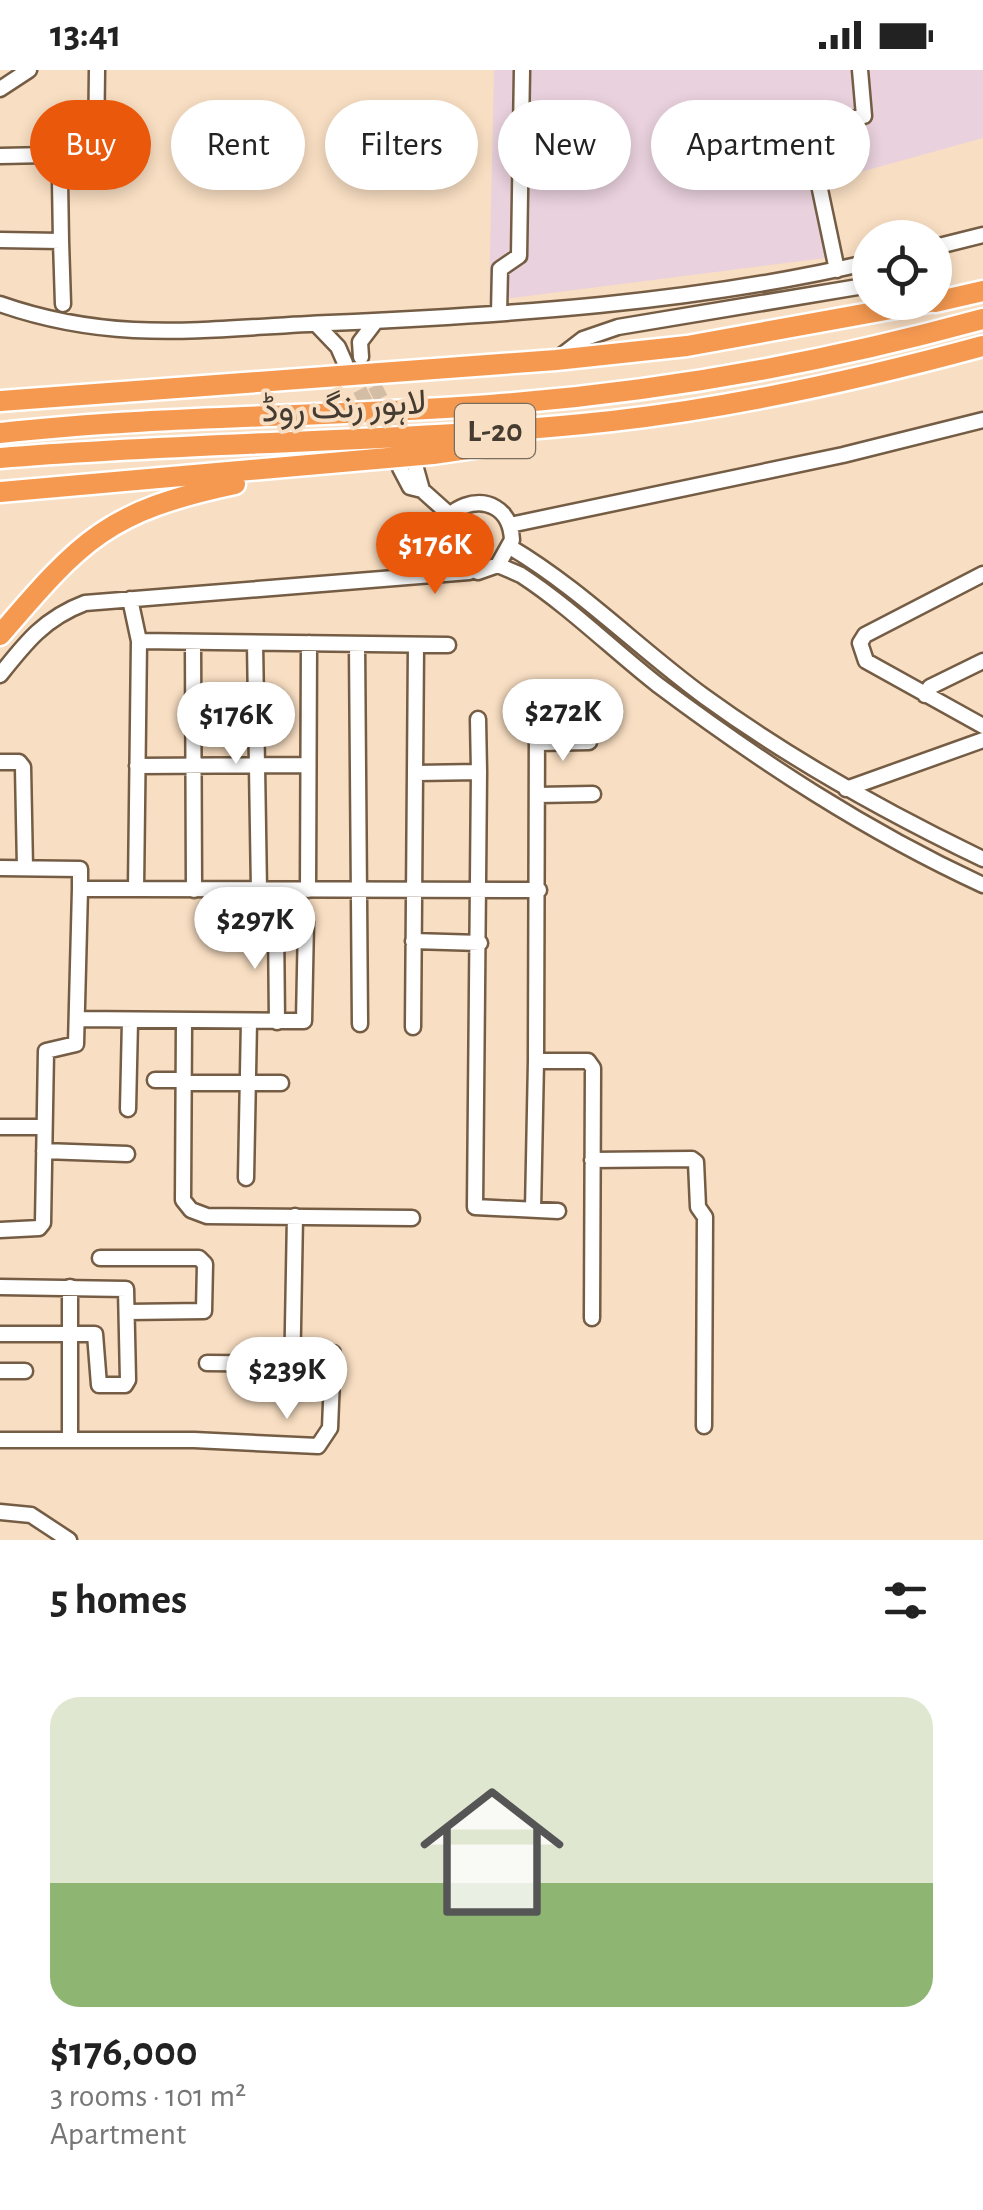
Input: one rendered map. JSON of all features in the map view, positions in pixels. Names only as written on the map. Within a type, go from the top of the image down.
[{"type":"highway","points":[[952,298],[983,291]]},
{"type":"highway","points":[[3,400],[556,360],[687,346],[852,316]]},
{"type":"highway","name":"لاہور رنگ روڈ","points":[[0,433],[569,397],[676,385],[794,364],[983,319]]},
{"type":"highway","name":"لاہور رنگ روڈ","points":[[0,458],[440,434],[616,420],[802,390],[983,346]]},
{"type":"highway","points":[[0,492],[433,454],[552,436],[616,420]]},
{"type":"highway","points":[[0,635],[61,564],[93,536],[134,512],[190,492],[334,463]]},
{"type":"street","points":[[0,89],[29,70]]},
{"type":"street","points":[[0,156],[96,154],[96,70]]},
{"type":"street","points":[[499,312],[500,269],[519,256],[522,70]]},
{"type":"street","points":[[836,270],[807,128],[864,116],[860,70]]},
{"type":"street","points":[[60,190],[63,304]]},
{"type":"street","points":[[952,243],[983,236]]},
{"type":"street","points":[[0,240],[61,241]]},
{"type":"street","points":[[0,304],[45,320],[136,333],[605,304],[852,266]]},
{"type":"street","points":[[556,360],[583,338],[618,327],[852,288]]},
{"type":"street","points":[[338,347],[360,350],[376,321]]},
{"type":"street","points":[[316,324],[338,347],[345,363]]},
{"type":"street","points":[[510,526],[843,455],[983,420]]},
{"type":"street","points":[[408,467],[422,490],[450,515]]},
{"type":"street","points":[[471,572],[452,563],[442,545],[442,529],[450,515],[466,504],[497,508],[510,526],[510,547],[498,565]]},
{"type":"street","points":[[395,578],[442,545]]},
{"type":"street","points":[[510,547],[546,570],[706,697],[846,788],[983,858]]},
{"type":"street","points":[[0,675],[38,628],[58,613],[85,603],[471,572],[498,565],[530,581],[654,682],[823,802],[924,858],[983,885]]},
{"type":"street","points":[[983,574],[865,635],[860,643],[866,661],[983,726]]},
{"type":"street","points":[[130,599],[139,641],[136,889]]},
{"type":"street","points":[[139,641],[448,645]]},
{"type":"street","points":[[192,643],[194,890]]},
{"type":"street","points":[[255,643],[259,890]]},
{"type":"street","points":[[308,643],[308,890]]},
{"type":"street","points":[[357,644],[360,1024]]},
{"type":"street","points":[[413,1028],[416,644]]},
{"type":"street","points":[[925,695],[930,687],[983,661]]},
{"type":"street","points":[[478,719],[476,1207],[558,1210]]},
{"type":"street","points":[[534,1210],[538,725]]},
{"type":"street","points":[[846,788],[983,740]]},
{"type":"street","points":[[538,742],[589,742]]},
{"type":"street","points":[[0,762],[19,762],[23,767],[24,868]]},
{"type":"street","points":[[137,766],[308,765]]},
{"type":"street","points":[[416,773],[479,772]]},
{"type":"street","points":[[538,795],[592,794]]},
{"type":"street","points":[[0,868],[80,868],[75,1046],[46,1050],[42,1227],[0,1230]]},
{"type":"street","points":[[80,889],[538,890]]},
{"type":"street","points":[[276,921],[277,1022]]},
{"type":"street","points":[[77,1020],[277,1022],[306,1018],[306,922]]},
{"type":"street","points":[[413,941],[480,943]]},
{"type":"street","points":[[128,1109],[130,1020]]},
{"type":"street","points":[[184,1022],[183,1200],[191,1210],[206,1216],[412,1218]]},
{"type":"street","points":[[246,1178],[249,1022]]},
{"type":"street","points":[[536,1061],[592,1064],[592,1318]]},
{"type":"street","points":[[155,1080],[281,1084]]},
{"type":"street","points":[[0,1127],[44,1127]]},
{"type":"street","points":[[44,1151],[127,1154]]},
{"type":"street","points":[[592,1160],[696,1162],[698,1207],[705,1217],[704,1426]]},
{"type":"street","points":[[292,1382],[295,1216]]},
{"type":"street","points":[[100,1258],[199,1258],[205,1264],[204,1311],[128,1312]]},
{"type":"street","points":[[0,1287],[126,1289],[124,1385],[99,1385],[96,1336],[0,1334]]},
{"type":"street","points":[[70,1288],[70,1440]]},
{"type":"street","points":[[0,1440],[194,1440],[318,1446],[330,1428],[332,1353]]},
{"type":"street","points":[[207,1362],[292,1364]]},
{"type":"street","points":[[0,1371],[25,1371]]},
{"type":"street","points":[[0,1512],[31,1515],[69,1540]]},
{"type":"shaded area","points":[[494,70],[983,70],[983,138],[870,169],[870,100],[651,100],[651,190],[830,190],[841,256],[489,301]]},
{"type":"tunnel","points":[[365,367],[403,441]]},
{"type":"tunnel","points":[[350,371],[386,441]]}]
